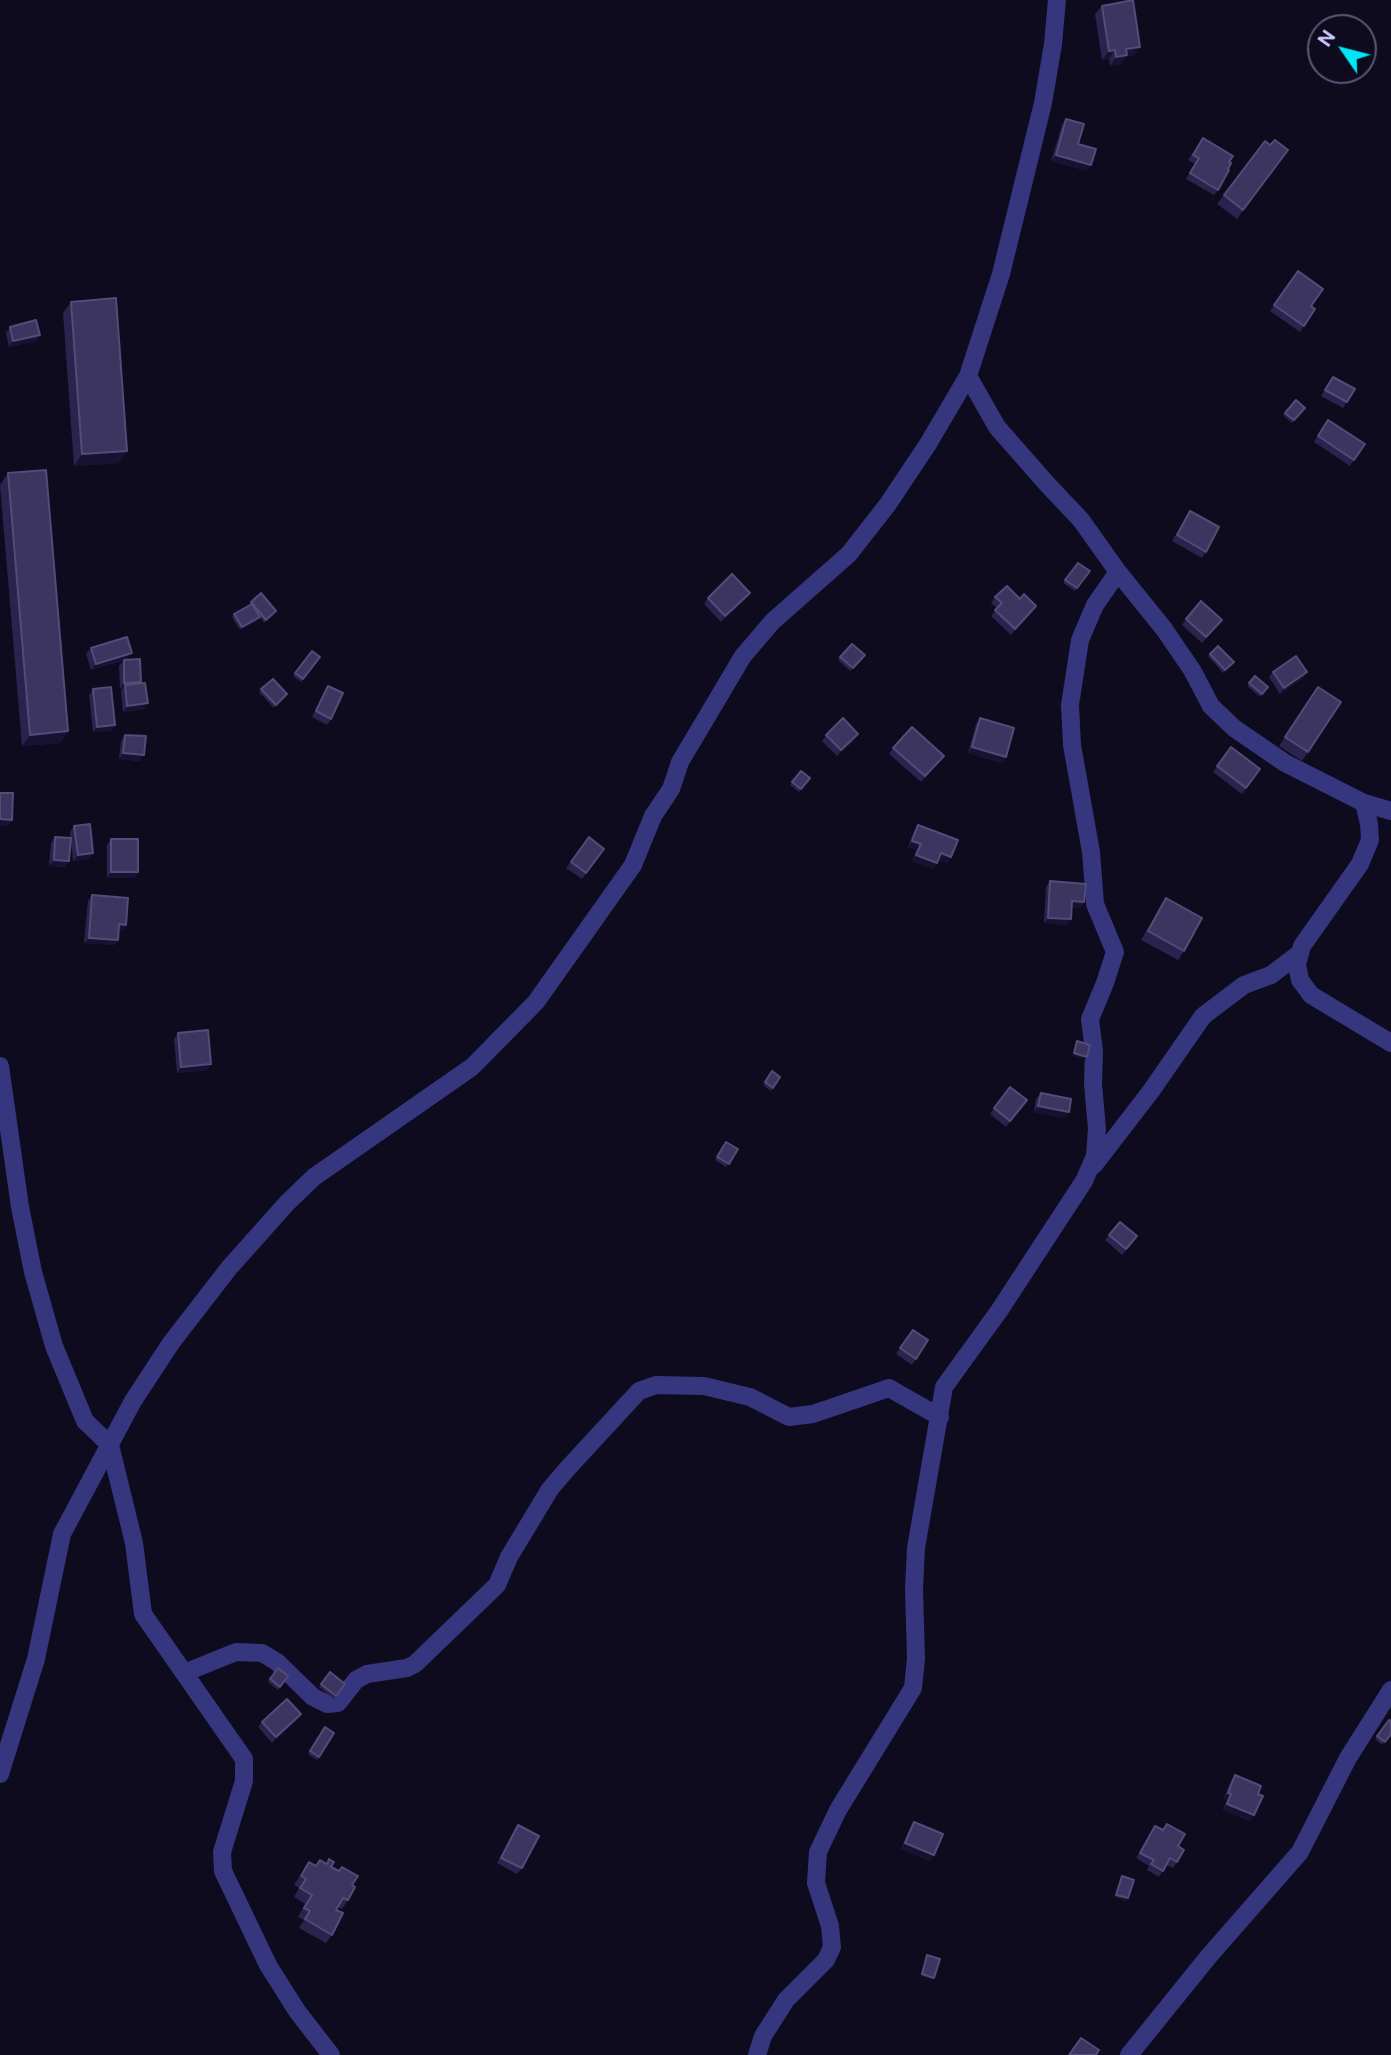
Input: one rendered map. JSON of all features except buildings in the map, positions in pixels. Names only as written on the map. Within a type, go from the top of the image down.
[{"type":"street","points":[[0,1774],[36,1659],[62,1534],[133,1401],[171,1343],[229,1268],[314,1177],[472,1066],[536,1002],[633,865],[653,816],[671,789],[680,762],[743,656],[773,621],[855,547],[888,505],[928,444],[968,376],[1001,274],[1024,184],[1053,44],[1057,0]]},
{"type":"street","points":[[968,376],[997,426],[1046,484],[1081,520],[1164,629],[1192,670],[1211,706],[1234,729],[1285,763],[1364,803],[1391,811]]},
{"type":"street","points":[[1091,1169],[1097,1129],[1090,1018],[1115,952],[1095,904],[1091,852],[1072,746],[1070,705],[1080,640],[1095,605],[1118,572]]},
{"type":"street","points":[[1364,803],[1370,840],[1360,863],[1302,946],[1297,964],[1300,980],[1311,995],[1391,1043]]},
{"type":"street","points":[[757,2055],[763,2036],[786,2000],[826,1960],[832,1947],[830,1927],[816,1883],[818,1852],[838,1810],[914,1688],[916,1548],[944,1387],[999,1311],[1091,1169],[1151,1091],[1203,1016],[1244,985],[1271,975],[1300,953]]},
{"type":"street","points":[[0,1066],[20,1207],[33,1272],[51,1334],[85,1421],[110,1445],[134,1543],[140,1602],[144,1614],[244,1759],[244,1781],[222,1852],[223,1871],[268,1965],[297,2011],[331,2055]]},
{"type":"street","points":[[184,1673],[236,1652],[262,1653],[276,1662],[313,1697],[327,1704],[338,1703],[356,1680],[367,1674],[407,1668],[415,1664],[497,1585],[509,1558],[550,1489],[568,1468],[639,1391],[656,1385],[704,1386],[750,1397],[789,1417],[813,1414],[889,1388],[940,1417]]},
{"type":"street","points":[[1129,2055],[1169,2004],[1300,1852],[1348,1758],[1391,1690]]}]
